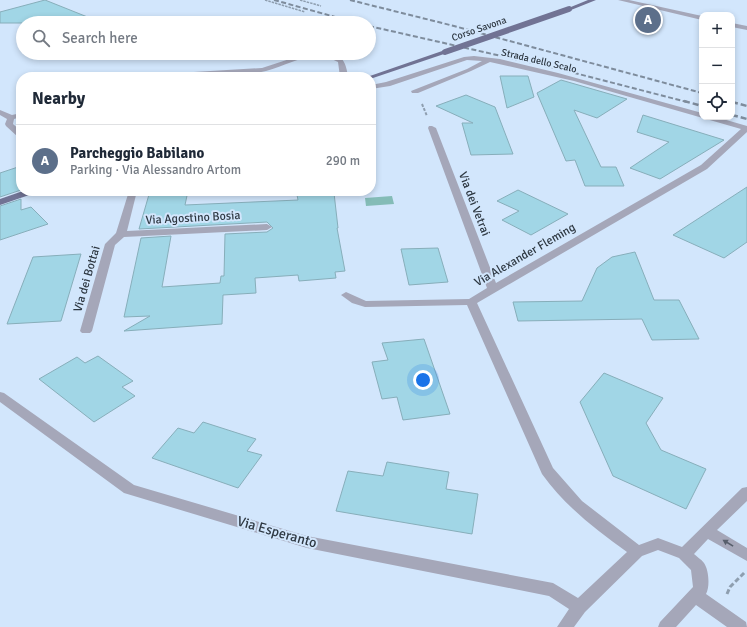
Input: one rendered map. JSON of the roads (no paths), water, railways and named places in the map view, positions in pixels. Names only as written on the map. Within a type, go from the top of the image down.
[{"type":"main road","name":"Corso Savona","points":[[376,75],[593,0]]},
{"type":"main road","points":[[0,202],[17,196]]},
{"type":"street","points":[[621,0],[699,17]]},
{"type":"street","points":[[735,26],[747,28]]},
{"type":"street","name":"Strada dello Scalo","points":[[376,86],[387,84],[466,58],[488,60],[553,74],[699,115]]},
{"type":"street","points":[[229,72],[263,70],[293,60]]},
{"type":"street","points":[[339,60],[343,65],[344,72]]},
{"type":"street","points":[[415,91],[469,70],[488,60]]},
{"type":"street","points":[[0,112],[11,118]]},
{"type":"street","points":[[11,118],[16,116]]},
{"type":"street","points":[[11,118],[10,124],[16,130]]},
{"type":"street","points":[[718,120],[747,128]]},
{"type":"street","name":"Via dei Vetrai","points":[[432,128],[493,289]]},
{"type":"street","name":"Via Alexander Fleming","points":[[637,552],[574,503],[558,487],[547,470],[470,302],[704,167],[747,128]]},
{"type":"street","name":"Via dei Bottai","points":[[86,331],[110,244],[121,234],[132,196]]},
{"type":"street","name":"Via Agostino Bosia","points":[[121,234],[267,227]]},
{"type":"street","points":[[346,295],[365,304],[470,302]]},
{"type":"street","name":"Via Esperanto","points":[[0,396],[128,489],[307,542],[553,590],[579,606]]},
{"type":"street","points":[[684,554],[747,492]]},
{"type":"street","points":[[708,532],[747,555]]},
{"type":"street","points":[[565,627],[579,606],[637,552],[658,544],[684,554],[698,567],[700,589],[666,627]]},
{"type":"street","points":[[695,595],[740,627]]},
{"type":"railway","points":[[274,0],[332,16]]},
{"type":"railway","points":[[350,0],[454,26],[699,92]]},
{"type":"railway","points":[[376,28],[563,70],[687,102]]},
{"type":"railway","points":[[684,101],[699,105]]},
{"type":"railway","points":[[735,103],[747,106]]},
{"type":"railway","points":[[735,116],[747,119]]},
{"type":"place","name":"Parcheggio Babilano","points":[[648,20]]}]
